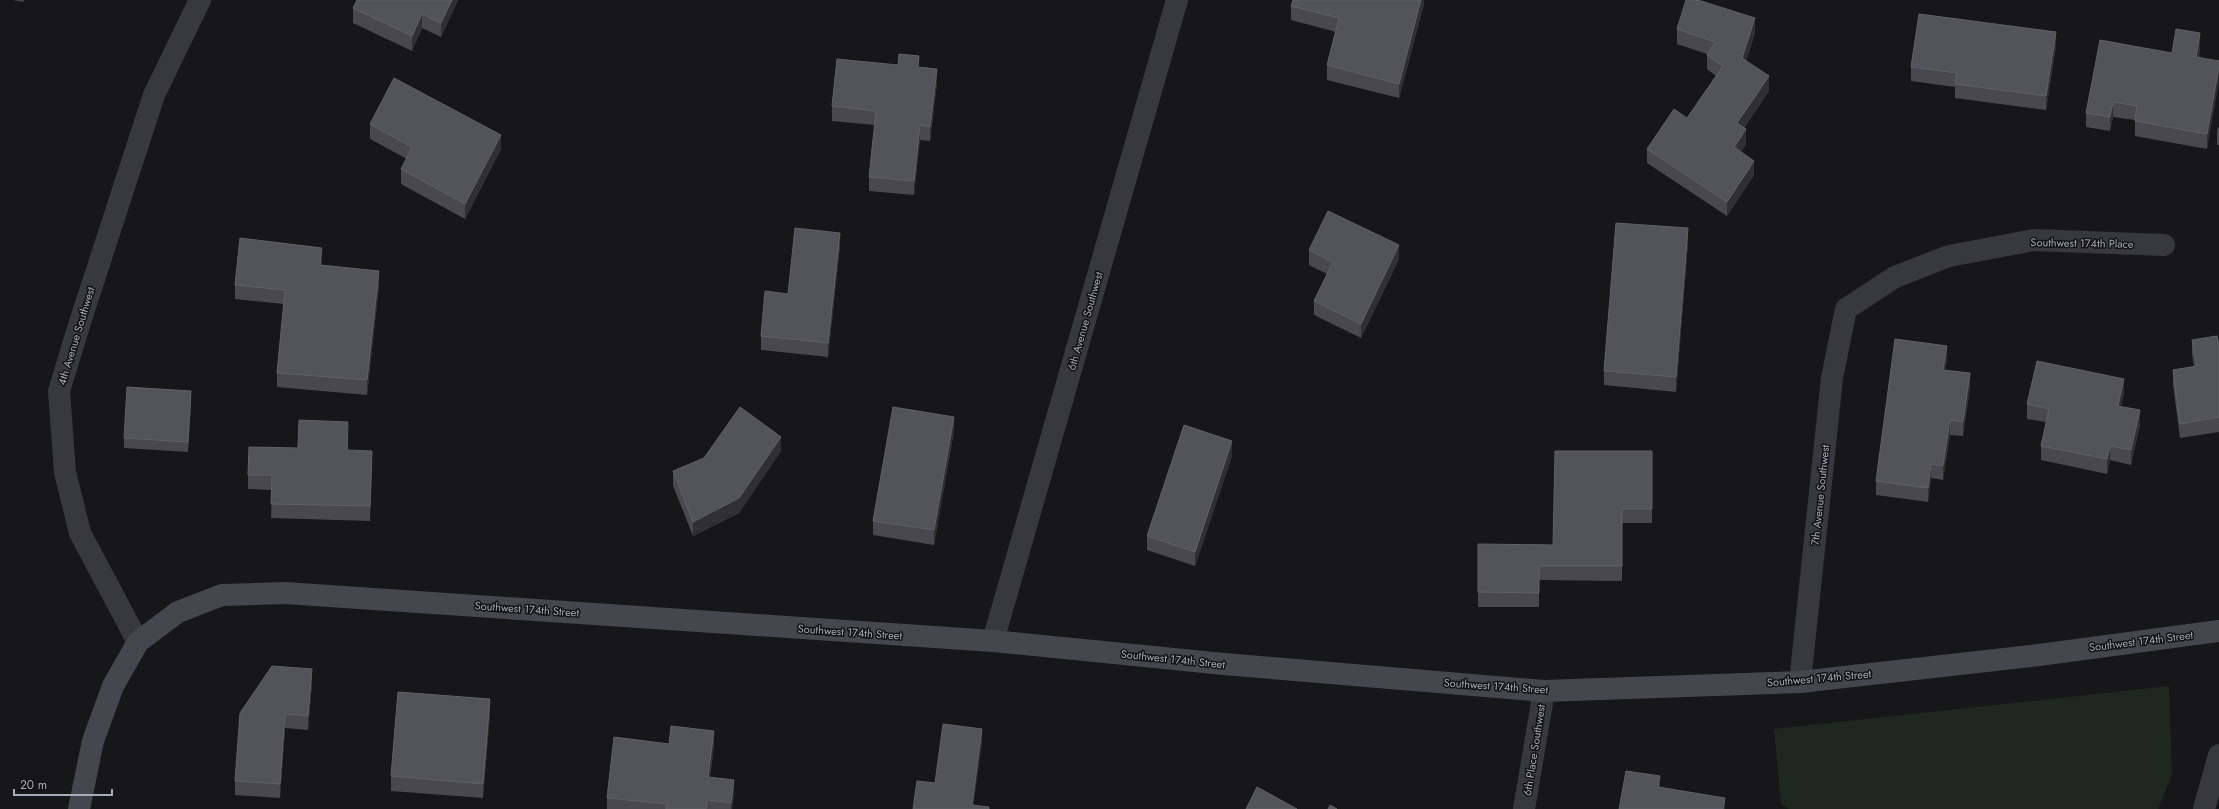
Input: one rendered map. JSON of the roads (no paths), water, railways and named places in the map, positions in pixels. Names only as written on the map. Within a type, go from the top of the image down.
[{"type":"street","name":"4th Avenue Southwest","points":[[138,642],[80,533],[65,472],[59,391],[81,318],[154,95],[200,0]]},
{"type":"street","name":"6th Avenue Southwest","points":[[993,641],[1177,0]]},
{"type":"street","name":"Southwest 174th Place","points":[[1846,309],[1895,278],[1949,256],[2034,240],[2164,245]]},
{"type":"street","name":"7th Avenue Southwest","points":[[1800,682],[1832,378],[1846,309]]},
{"type":"street","name":"Southwest 174th Street","points":[[138,642],[178,612],[222,595],[285,593],[993,641],[1232,665],[1544,691],[1800,682],[2039,655],[2219,631]]},
{"type":"street","points":[[79,809],[93,741],[113,686],[138,642]]},
{"type":"street","name":"6th Place Southwest","points":[[1524,809],[1544,691]]},
{"type":"street","points":[[2204,809],[2219,755]]}]
